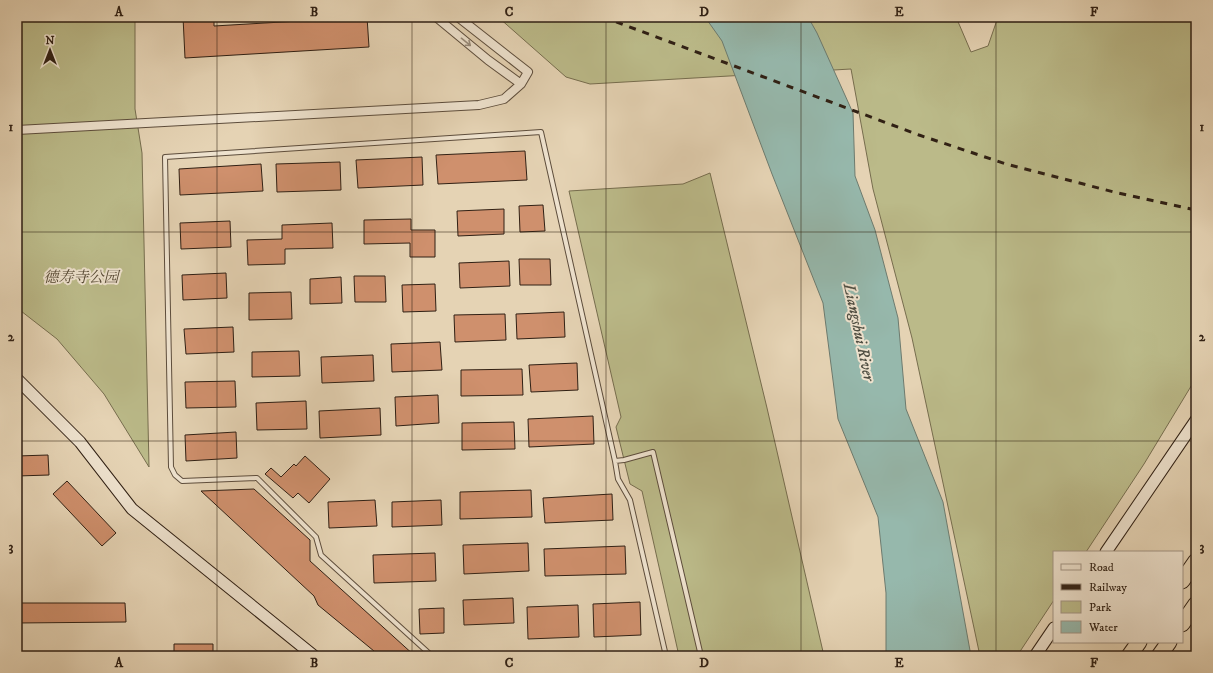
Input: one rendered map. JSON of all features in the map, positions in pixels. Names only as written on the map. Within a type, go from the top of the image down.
[{"type":"highway","points":[[1183,580],[1196,561]]},
{"type":"highway","points":[[1183,623],[1196,604]]},
{"type":"highway","points":[[1129,656],[1138,643]]},
{"type":"highway","points":[[1159,656],[1168,643]]},
{"type":"street","points":[[436,17],[488,60],[521,84]]},
{"type":"street","points":[[17,130],[479,105],[504,99],[521,84],[528,72],[458,17]]},
{"type":"street","points":[[17,380],[80,442],[132,509],[314,656]]},
{"type":"street","points":[[1107,551],[1196,420]]},
{"type":"street","points":[[1035,656],[1053,629]]},
{"type":"lane","points":[[432,656],[321,555],[316,537],[257,478],[182,481],[175,475],[171,467],[165,157],[541,132],[618,479],[630,500],[666,656]]},
{"type":"lane","points":[[615,461],[653,452],[701,656]]},
{"type":"green space","name":"德寿寺公园","points":[[17,17],[135,17],[135,109],[142,153],[149,467],[104,394],[57,339],[21,311],[17,310]]},
{"type":"green space","points":[[498,17],[956,17],[971,52],[988,46],[998,17],[1196,17],[1196,378],[1144,464],[1087,551],[1053,551],[1053,602],[1017,656],[980,656],[912,338],[873,189],[851,69],[590,84],[566,77]]},
{"type":"green space","points":[[710,173],[767,408],[824,656],[679,656],[642,491],[630,484],[616,427],[621,417],[569,191],[683,184]]},
{"type":"water","name":"Liangshui River","points":[[705,17],[808,17],[817,33],[853,113],[855,176],[875,230],[898,318],[906,409],[943,502],[971,656],[886,656],[886,593],[878,517],[838,419],[823,303],[722,41]]},
{"type":"building","points":[[183,17],[214,17],[214,26],[367,17],[369,47],[185,58]]},
{"type":"building","points":[[525,151],[527,180],[438,184],[436,155]]},
{"type":"building","points":[[422,157],[423,185],[358,188],[356,160]]},
{"type":"building","points":[[340,162],[341,190],[277,192],[276,164]]},
{"type":"building","points":[[261,164],[263,191],[180,195],[179,169]]},
{"type":"building","points":[[543,205],[545,231],[520,232],[519,206]]},
{"type":"building","points":[[504,209],[504,234],[458,236],[457,211]]},
{"type":"building","points":[[411,219],[411,230],[435,230],[435,257],[410,257],[410,243],[364,244],[364,220]]},
{"type":"building","points":[[230,221],[231,247],[181,249],[180,223]]},
{"type":"building","points":[[332,223],[333,248],[285,249],[285,264],[248,265],[247,240],[282,239],[282,225]]},
{"type":"building","points":[[519,259],[550,259],[551,285],[520,285]]},
{"type":"building","points":[[509,261],[510,286],[460,288],[459,263]]},
{"type":"building","points":[[226,273],[227,298],[183,300],[182,275]]},
{"type":"building","points":[[354,276],[385,276],[386,302],[355,302]]},
{"type":"building","points":[[341,277],[342,303],[310,304],[310,279]]},
{"type":"building","points":[[435,284],[436,311],[403,312],[402,285]]},
{"type":"building","points":[[291,292],[292,319],[249,320],[249,293]]},
{"type":"building","points":[[564,312],[565,337],[517,339],[516,314]]},
{"type":"building","points":[[505,314],[506,340],[455,342],[454,315]]},
{"type":"building","points":[[233,327],[234,352],[186,354],[184,329]]},
{"type":"building","points":[[440,342],[442,370],[392,372],[391,344]]},
{"type":"building","points":[[299,351],[300,376],[252,377],[252,352]]},
{"type":"building","points":[[373,355],[374,381],[322,383],[321,357]]},
{"type":"building","points":[[577,363],[578,390],[531,392],[529,365]]},
{"type":"building","points":[[522,369],[523,395],[461,396],[461,370]]},
{"type":"building","points":[[235,381],[236,407],[186,408],[185,382]]},
{"type":"building","points":[[438,395],[439,423],[396,426],[395,397]]},
{"type":"building","points":[[306,401],[307,429],[257,430],[256,403]]},
{"type":"building","points":[[380,408],[381,435],[320,438],[319,411]]},
{"type":"building","points":[[593,416],[594,444],[529,447],[528,419]]},
{"type":"building","points":[[514,422],[515,449],[462,450],[462,423]]},
{"type":"building","points":[[236,432],[237,458],[186,461],[185,435]]},
{"type":"building","points":[[48,455],[49,475],[17,476],[17,456]]},
{"type":"building","points":[[305,456],[330,479],[309,503],[298,493],[293,498],[265,474],[271,468],[281,477],[294,464],[296,466]]},
{"type":"building","points":[[67,481],[116,533],[102,546],[53,494]]},
{"type":"building","points":[[254,489],[310,540],[310,561],[415,656],[380,656],[318,605],[314,596],[201,491]]},
{"type":"building","points":[[531,490],[532,517],[460,519],[460,492]]},
{"type":"building","points":[[612,494],[613,520],[545,523],[543,498]]},
{"type":"building","points":[[375,500],[377,526],[329,528],[328,502]]},
{"type":"building","points":[[441,500],[442,525],[392,527],[392,502]]},
{"type":"building","points":[[528,543],[529,571],[464,574],[463,545]]},
{"type":"building","points":[[625,546],[626,574],[545,576],[544,549]]},
{"type":"building","points":[[435,553],[436,581],[374,583],[373,555]]},
{"type":"building","points":[[513,598],[514,623],[464,625],[463,600]]},
{"type":"building","points":[[640,602],[641,635],[594,637],[593,604]]},
{"type":"building","points":[[17,603],[125,603],[126,622],[17,623]]},
{"type":"building","points":[[578,605],[579,637],[528,639],[527,607]]},
{"type":"building","points":[[444,608],[444,633],[420,634],[419,609]]},
{"type":"building","points":[[174,644],[213,644],[213,655],[253,656],[174,656]]},
{"type":"railway","points":[[603,17],[919,135],[1006,164],[1114,192],[1196,210]]}]
